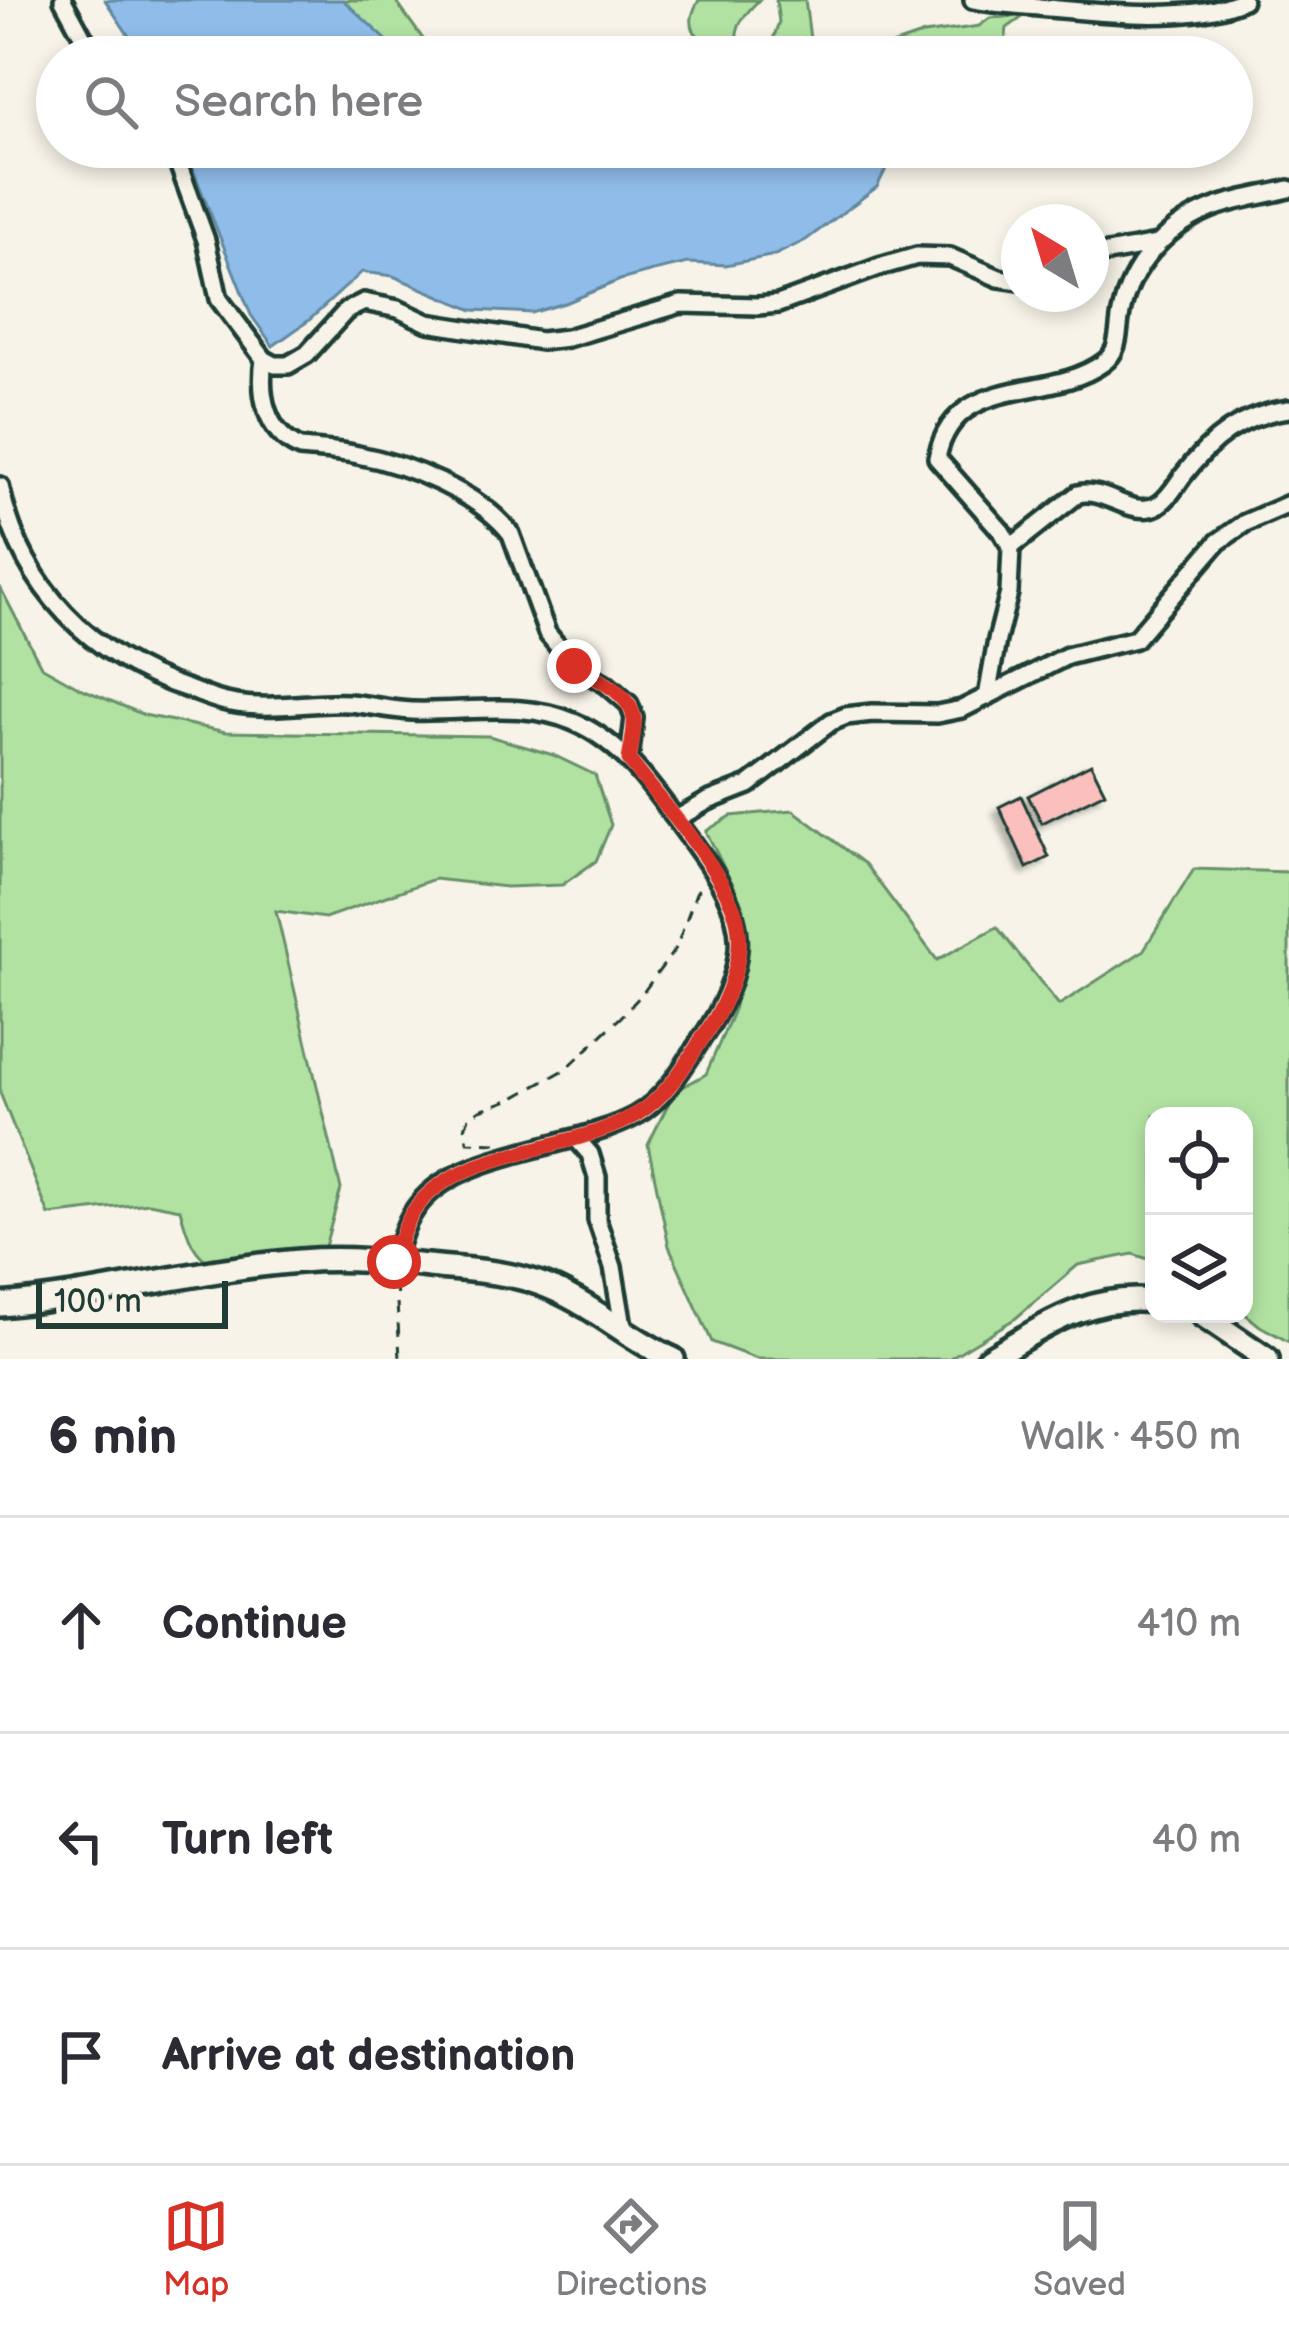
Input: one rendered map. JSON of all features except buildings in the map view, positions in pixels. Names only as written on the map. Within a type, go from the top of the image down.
[{"type":"main road","points":[[0,1305],[260,1265],[324,1259],[394,1262],[535,1282],[575,1298],[674,1359]]},
{"type":"main road","points":[[988,1359],[1084,1306],[1145,1301]]},
{"type":"main road","points":[[1214,1323],[1267,1359]]},
{"type":"street","points":[[63,0],[82,36]]},
{"type":"street","points":[[973,0],[1148,14],[1208,10],[1244,0]]},
{"type":"street","points":[[180,168],[206,240],[219,298],[264,359],[275,365],[299,360],[346,310],[364,302],[398,309],[428,323],[541,341],[567,338],[681,304],[778,304],[916,256],[950,257],[1001,278]]},
{"type":"street","points":[[987,697],[1009,593],[1011,548],[937,458],[945,434],[974,403],[1098,368],[1113,356],[1128,288],[1157,244],[1209,209],[1289,189]]},
{"type":"street","points":[[1109,253],[1157,244]]},
{"type":"street","points":[[264,359],[261,380],[266,410],[291,444],[362,455],[415,472],[480,504],[503,523],[512,534],[547,633],[574,666],[606,684],[628,704],[634,718],[629,760]]},
{"type":"street","points":[[1011,548],[1088,491],[1136,508],[1152,508],[1169,496],[1199,455],[1223,433],[1247,418],[1289,409]]},
{"type":"street","points":[[0,486],[12,530],[49,598],[82,632],[127,663],[171,684],[230,703],[278,708],[346,703],[410,711],[550,713],[596,732],[629,760],[712,870],[734,911],[738,953],[723,1006],[664,1093],[635,1115],[472,1169],[433,1189],[407,1222],[394,1262]]},
{"type":"street","points":[[676,819],[749,785],[831,722],[846,716],[962,710],[1067,656],[1135,639],[1218,542],[1245,523],[1289,504]]},
{"type":"street","points":[[576,1138],[590,1154],[597,1177],[597,1220],[613,1267],[625,1332]]},
{"type":"path","points":[[496,1143],[468,1142],[464,1130],[469,1118],[566,1069],[608,1030],[676,948],[696,893],[712,870]]},
{"type":"path","points":[[394,1262],[400,1359]]},
{"type":"green space","points":[[328,0],[395,0],[421,36],[358,36]]},
{"type":"green space","points":[[699,0],[759,0],[739,25],[737,36],[698,36],[692,14]]},
{"type":"green space","points":[[776,0],[805,0],[810,36],[774,36],[779,22]]},
{"type":"green space","points":[[1024,16],[1007,28],[1006,36],[918,36],[979,26],[990,18]]},
{"type":"green space","points":[[0,587],[41,666],[144,715],[226,732],[489,736],[553,755],[595,775],[611,825],[596,861],[562,885],[506,887],[434,879],[325,918],[276,911],[341,1189],[324,1250],[215,1265],[195,1249],[180,1209],[149,1203],[49,1215],[0,1093]]},
{"type":"green space","points":[[793,810],[865,864],[937,960],[997,927],[1059,1005],[1143,951],[1194,869],[1289,872],[1289,1342],[1253,1320],[1253,1107],[1145,1107],[1145,1258],[1133,1254],[1078,1265],[1016,1318],[948,1359],[757,1359],[712,1342],[669,1246],[648,1145],[674,1092],[706,1074],[733,1012],[746,926],[706,831],[731,816]]},
{"type":"water","points":[[105,0],[343,0],[382,36],[129,36]]},
{"type":"water","points":[[192,168],[886,168],[877,187],[806,240],[775,255],[653,271],[532,313],[473,310],[393,276],[362,272],[273,346],[251,315]]},
{"type":"route","points":[[394,1262],[407,1222],[433,1189],[472,1169],[635,1115],[664,1093],[723,1006],[738,953],[734,911],[690,837],[629,760],[634,718],[628,704],[606,684],[574,666]]}]
